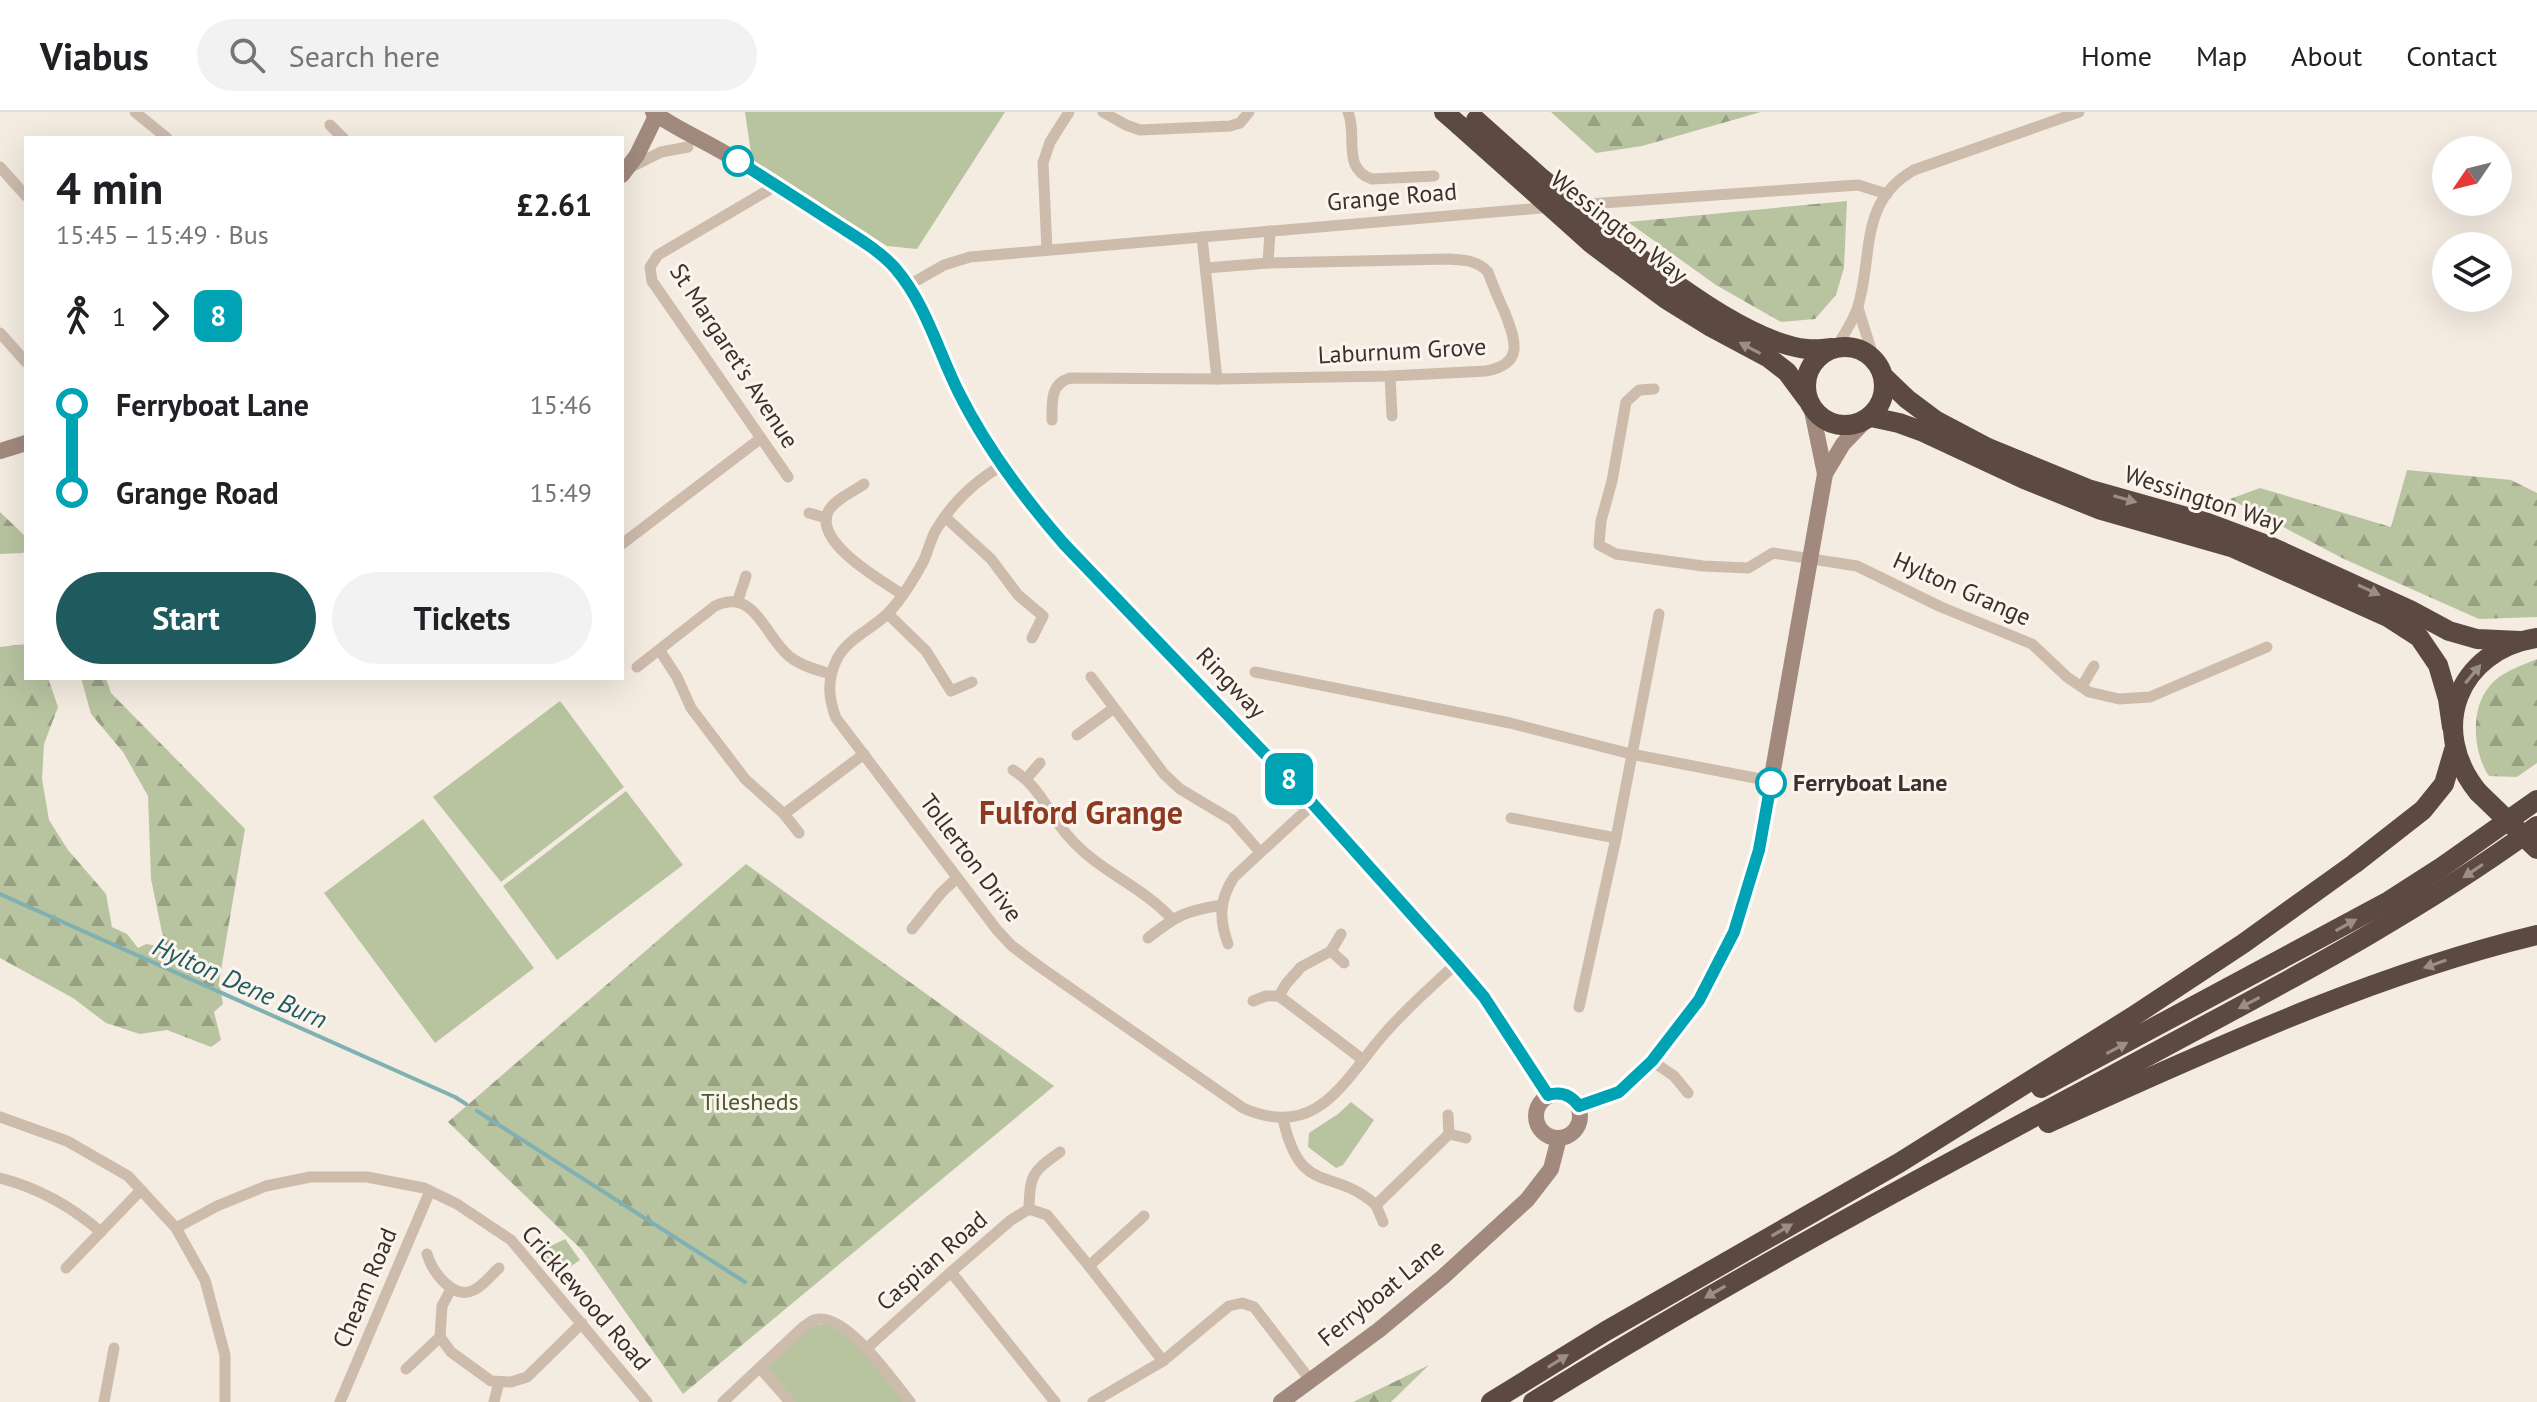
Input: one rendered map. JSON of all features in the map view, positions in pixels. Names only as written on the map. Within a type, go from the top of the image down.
[{"type":"highway","name":"Wessington Way","points":[[1462,117],[1550,186],[1623,256],[1700,320],[1769,358],[1787,372],[1819,416],[1840,426],[1854,425],[1869,418],[1899,423],[2101,510],[2234,548],[2388,617],[2419,637],[2438,665],[2448,699],[2454,750]]},
{"type":"highway","name":"Wessington Way","points":[[1623,256],[1756,332],[1797,347],[1847,347],[1864,351],[1907,399],[1935,420],[2003,454],[2088,489],[2208,523],[2267,545],[2449,631],[2486,640],[2528,640]]},
{"type":"highway","points":[[1809,403],[1805,385],[1808,371],[1815,360],[1834,348]]},
{"type":"highway","points":[[1869,418],[1884,395],[1879,368]]},
{"type":"highway","points":[[2452,727],[2455,705],[2475,670],[2494,653],[2528,640]]},
{"type":"highway","points":[[2454,750],[2464,773],[2478,792],[2537,849]]},
{"type":"highway","points":[[1899,1163],[2132,1017],[2244,943],[2354,864],[2423,810],[2444,784],[2454,750]]},
{"type":"highway","points":[[1491,1402],[1606,1331],[1899,1163],[2389,901],[2537,800]]},
{"type":"highway","points":[[1533,1402],[1778,1255],[2276,989],[2396,921],[2537,826]]},
{"type":"highway","points":[[1905,1186],[2220,1047],[2344,996],[2458,957],[2537,935]]},
{"type":"street","points":[[135,112],[165,136]]},
{"type":"street","points":[[1047,250],[1043,163],[1050,142],[1069,112]]},
{"type":"street","points":[[1103,112],[1126,125],[1151,131],[1230,126],[1240,123],[1249,112]]},
{"type":"street","points":[[1348,112],[1352,160],[1363,176],[1372,179],[1434,176]]},
{"type":"street","points":[[1834,348],[1858,308],[1869,234],[1877,210],[1896,183],[1914,170],[2079,112]]},
{"type":"street","points":[[626,171],[656,113],[777,185],[870,246],[893,265],[909,285]]},
{"type":"street","points":[[330,125],[341,136]]},
{"type":"street","points":[[626,171],[661,152],[688,147]]},
{"type":"street","points":[[0,167],[24,194]]},
{"type":"street","name":"St Margaret's Avenue","points":[[777,185],[658,255],[650,267],[652,281],[788,477]]},
{"type":"street","name":"Grange Road","points":[[909,285],[944,265],[970,257],[1622,201],[1858,185],[1887,194]]},
{"type":"street","points":[[1268,263],[1270,231]]},
{"type":"street","points":[[1202,237],[1217,379]]},
{"type":"street","name":"Laburnum Grove","points":[[1052,420],[1052,396],[1056,386],[1070,378],[1217,379],[1486,371],[1499,369],[1508,363],[1515,346],[1514,336],[1488,272],[1472,261],[1268,263],[1206,268]]},
{"type":"street","name":"Ringway","points":[[909,285],[958,392],[1001,466],[1064,544],[1313,804],[1456,964],[1484,997],[1548,1095]]},
{"type":"street","points":[[1858,308],[1879,368]]},
{"type":"street","points":[[0,333],[24,360]]},
{"type":"street","points":[[1390,376],[1392,416]]},
{"type":"street","name":"Hylton Grange","points":[[1654,389],[1639,390],[1626,402],[1612,481],[1601,521],[1599,545],[1616,554],[1703,566],[1748,568],[1773,553],[1857,566],[1941,607],[2032,644],[2067,677],[2089,692],[2119,699],[2150,697],[2267,647]]},
{"type":"street","points":[[1579,1106],[1619,1092],[1652,1061],[1699,1000],[1734,932],[1759,850],[1825,474],[1809,403]]},
{"type":"street","points":[[1825,474],[1843,444],[1869,418]]},
{"type":"street","points":[[624,542],[761,438]]},
{"type":"street","points":[[0,451],[24,444]]},
{"type":"street","points":[[637,667],[715,606],[728,600],[738,600],[752,610],[790,657],[806,667],[831,674],[848,644],[888,614],[922,563],[935,532],[954,504],[974,484],[1001,466]]},
{"type":"street","points":[[864,484],[837,501],[826,518],[829,532],[856,563],[902,594]]},
{"type":"street","points":[[809,513],[826,518]]},
{"type":"street","points":[[945,517],[991,559],[1018,595],[1043,616],[1032,638]]},
{"type":"street","points":[[738,600],[746,576]]},
{"type":"street","points":[[888,614],[926,651],[951,691],[972,682]]},
{"type":"street","points":[[1579,1007],[1616,838],[1659,614]]},
{"type":"street","points":[[660,651],[677,677],[691,708],[745,779],[784,814],[799,833]]},
{"type":"street","points":[[2082,686],[2094,666]]},
{"type":"street","points":[[1255,672],[1510,723],[1631,754],[1771,781]]},
{"type":"street","name":"Tollerton Drive","points":[[831,674],[830,705],[836,718],[1012,946],[1243,1108],[1269,1118],[1283,1119]]},
{"type":"street","points":[[1091,677],[1164,774],[1180,789],[1232,820],[1260,852]]},
{"type":"street","points":[[1077,735],[1114,708]]},
{"type":"street","points":[[784,814],[864,754]]},
{"type":"street","points":[[1027,778],[1040,763]]},
{"type":"street","points":[[1013,770],[1027,778],[1067,835],[1089,857],[1159,905],[1172,919]]},
{"type":"street","points":[[1228,944],[1221,917],[1226,889],[1234,877],[1313,804]]},
{"type":"street","points":[[1511,818],[1616,838]]},
{"type":"street","points":[[912,929],[957,878]]},
{"type":"street","points":[[1148,938],[1189,910],[1222,905]]},
{"type":"street","points":[[1279,996],[1301,967],[1331,951],[1341,934]]},
{"type":"street","points":[[1331,951],[1344,963]]},
{"type":"street","points":[[1383,1222],[1376,1205],[1358,1192],[1316,1177],[1302,1166],[1293,1153],[1283,1119],[1322,1107],[1401,1016],[1456,964]]},
{"type":"street","points":[[1253,1001],[1266,996],[1279,996],[1362,1059]]},
{"type":"street","points":[[1652,1061],[1674,1076],[1688,1093]]},
{"type":"street","points":[[1563,1094],[1579,1106],[1580,1121],[1570,1135],[1559,1138],[1548,1136],[1536,1122],[1537,1106],[1548,1095],[1563,1094]]},
{"type":"street","points":[[1376,1205],[1449,1134],[1448,1115]]},
{"type":"street","points":[[0,1117],[67,1141],[128,1176],[176,1228],[205,1280],[225,1355],[225,1402]]},
{"type":"street","points":[[1449,1134],[1466,1138]]},
{"type":"street","name":"Ferryboat Lane","points":[[1281,1402],[1410,1305],[1527,1200],[1551,1169],[1559,1138]]},
{"type":"street","points":[[1060,1152],[1035,1169],[1029,1209],[1047,1215],[1163,1361]]},
{"type":"street","name":"Cricklewood Road","points":[[176,1228],[217,1206],[266,1186],[310,1177],[367,1177],[430,1191],[457,1204],[511,1240],[647,1402]]},
{"type":"street","points":[[0,1178],[45,1194],[76,1211],[101,1232]]},
{"type":"street","points":[[66,1268],[141,1190]]},
{"type":"street","name":"Cheam Road","points":[[340,1402],[430,1191]]},
{"type":"street","name":"Caspian Road","points":[[866,1349],[1011,1220],[1029,1209]]},
{"type":"street","points":[[1089,1266],[1144,1216]]},
{"type":"street","points":[[427,1254],[430,1264],[451,1289],[473,1291],[499,1268]]},
{"type":"street","points":[[951,1272],[1055,1402]]},
{"type":"street","points":[[451,1289],[442,1306],[440,1337],[451,1352],[491,1381],[511,1382],[527,1377],[582,1323]]},
{"type":"street","points":[[1093,1402],[1112,1397],[1163,1361],[1229,1306],[1242,1303],[1254,1307],[1311,1381]]},
{"type":"street","points":[[723,1402],[814,1320],[836,1322],[850,1331],[910,1402]]},
{"type":"street","points":[[406,1369],[440,1337]]},
{"type":"street","points":[[104,1402],[114,1348]]},
{"type":"street","points":[[761,1369],[790,1402]]},
{"type":"street","points":[[494,1402],[499,1382]]},
{"type":"green space","points":[[745,112],[1005,112],[917,249],[887,246],[752,160]]},
{"type":"green space","points":[[1551,112],[1761,112],[1642,146],[1596,153]]},
{"type":"green space","points":[[1847,201],[1844,268],[1836,295],[1815,319],[1781,322],[1716,285],[1628,222]]},
{"type":"green space","points":[[2407,470],[2511,480],[2537,493],[2537,617],[2479,619],[2344,559],[2230,499],[2260,488],[2391,527]]},
{"type":"green space","points":[[0,512],[24,535],[24,552],[0,554]]},
{"type":"green space","points":[[24,644],[24,680],[49,680],[58,707],[44,744],[42,779],[49,820],[68,850],[106,894],[112,927],[127,934],[138,948],[146,944],[165,947],[151,879],[148,796],[123,752],[91,714],[82,680],[107,680],[111,693],[245,829],[219,982],[223,1004],[214,1012],[221,1040],[211,1047],[167,1030],[140,1034],[106,1023],[73,998],[0,958],[0,647]]},
{"type":"green space","points":[[2537,659],[2537,763],[2517,777],[2489,776],[2480,755],[2476,731],[2483,696],[2499,677]]},
{"type":"green space","points":[[560,701],[624,787],[501,882],[433,797]]},
{"type":"green space","points":[[626,791],[683,865],[557,960],[503,886]]},
{"type":"green space","points":[[423,819],[534,968],[435,1043],[324,893]]},
{"type":"green space","name":"Tilesheds","points":[[746,864],[1054,1086],[683,1394],[582,1250],[448,1122]]},
{"type":"green space","points":[[1351,1102],[1374,1120],[1343,1165],[1336,1168],[1308,1147],[1309,1133]]},
{"type":"green space","points":[[565,1239],[580,1260],[554,1278],[545,1265],[543,1250]]},
{"type":"green space","points":[[836,1322],[910,1402],[790,1402],[761,1369],[803,1327]]},
{"type":"green space","points":[[1429,1365],[1391,1402],[1353,1402]]},
{"type":"waterway","name":"Hylton Dene Burn","points":[[0,894],[466,1104]]},
{"type":"waterway","name":"Hylton Dene Burn","points":[[477,1111],[745,1282]]},
{"type":"bus line","name":"8","points":[[738,161],[870,246],[893,265],[922,308],[958,392],[977,426],[1001,466],[1035,511],[1313,804],[1456,964],[1484,997],[1548,1095],[1569,1096],[1579,1106],[1619,1092],[1652,1061],[1699,1000],[1734,932],[1759,850],[1771,783]]},
{"type":"place","name":"Ferryboat Lane","points":[[1771,783]]},
{"type":"district","name":"Fulford Grange","points":[[1081,813]]}]
